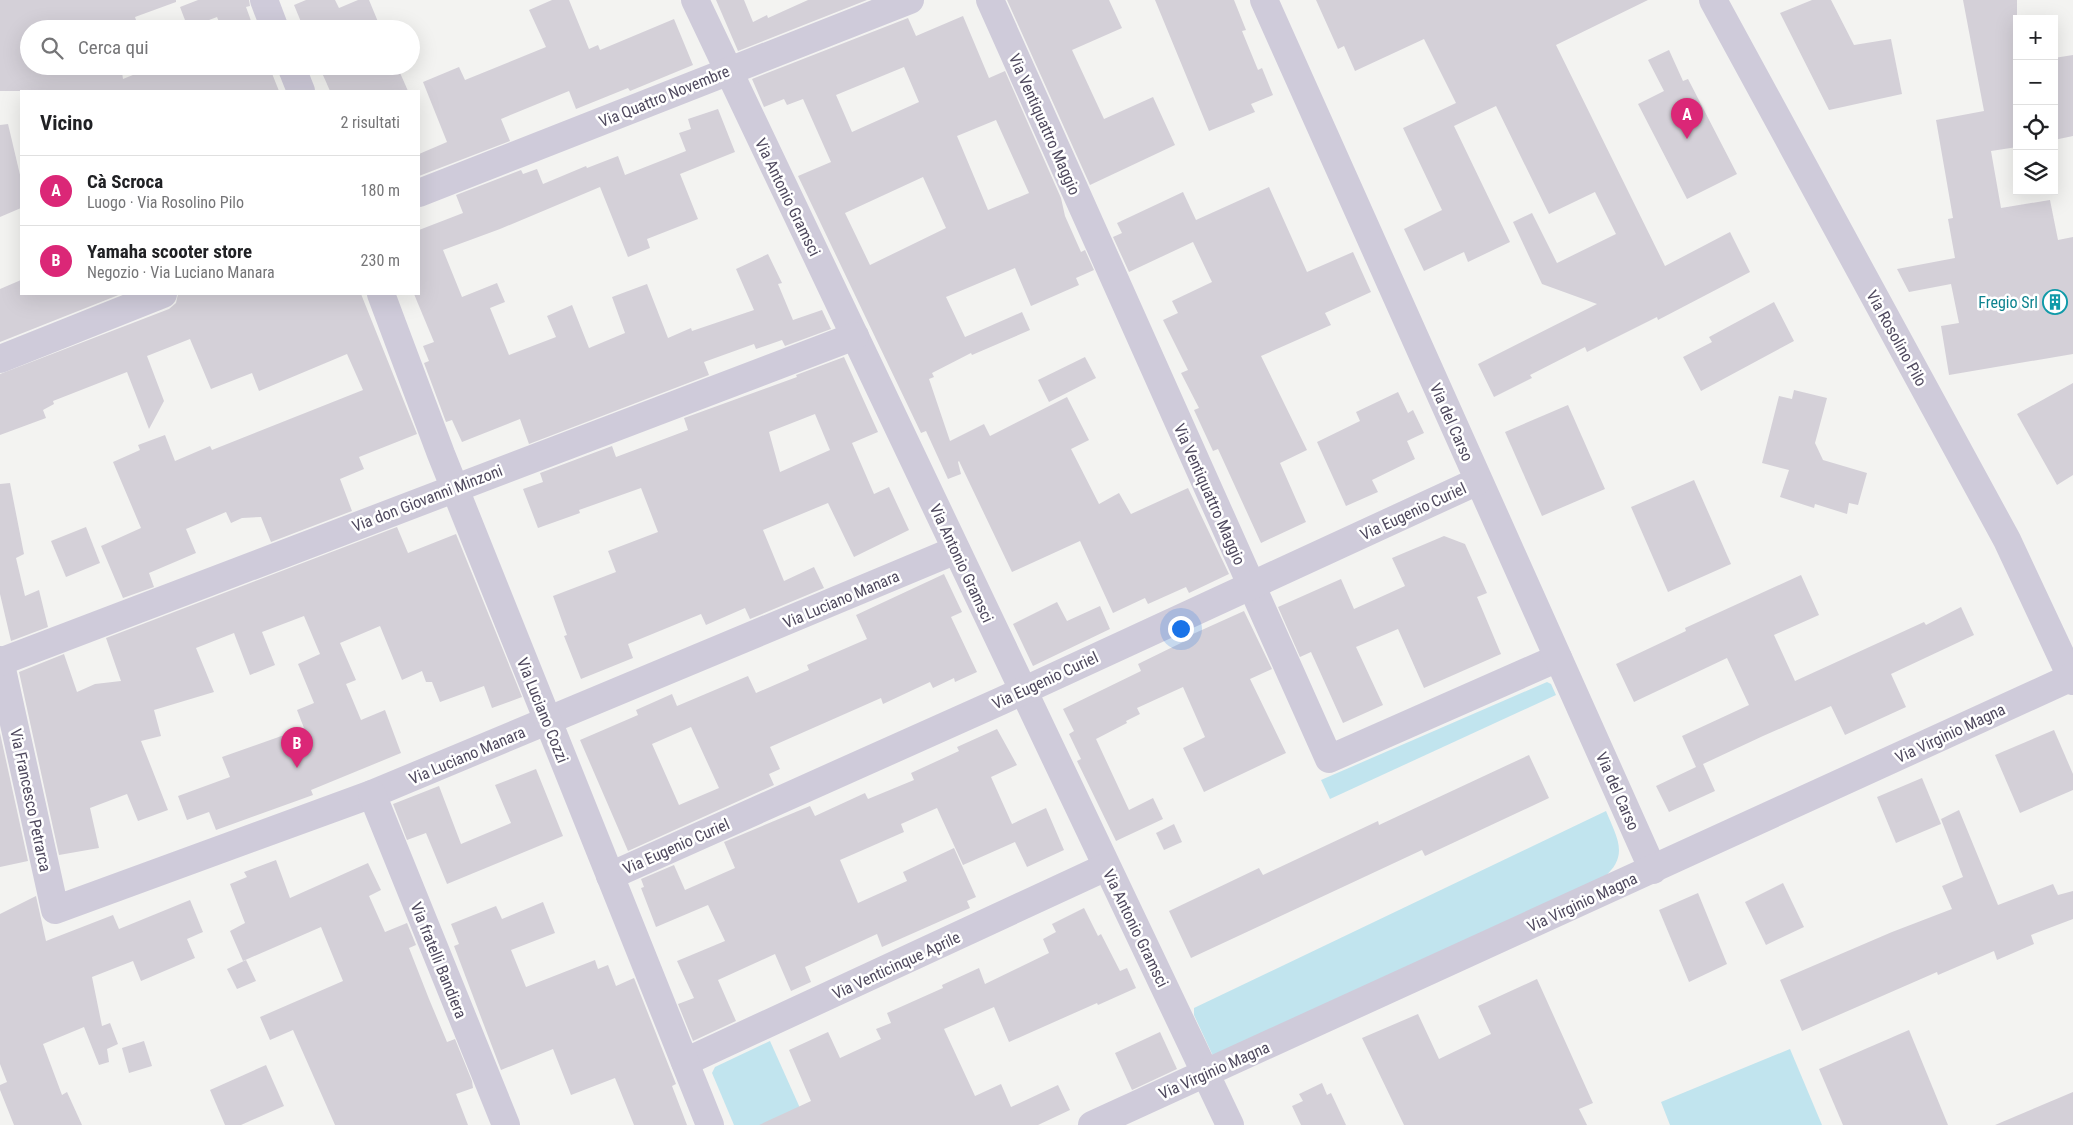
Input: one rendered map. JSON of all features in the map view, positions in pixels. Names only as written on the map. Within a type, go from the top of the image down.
[{"type":"street","points":[[264,0],[272,20]]},
{"type":"street","name":"Via Antonio Gramsci","points":[[695,0],[727,72],[855,336],[1022,691],[1230,1125]]},
{"type":"street","name":"Via Ventiquattro Maggio","points":[[990,0],[1329,759],[1558,658]]},
{"type":"street","name":"Via del Carso","points":[[1264,0],[1653,870]]},
{"type":"street","name":"Via Rosolino Pilo","points":[[1713,0],[2007,540],[2072,679]]},
{"type":"street","name":"Via Quattro Novembre","points":[[420,193],[901,2]]},
{"type":"street","points":[[295,75],[301,90]]},
{"type":"street","points":[[0,359],[160,295]]},
{"type":"street","name":"Via Luciano Cozzi","points":[[380,295],[548,722],[710,1125]]},
{"type":"street","name":"Via don Giovanni Minzoni","points":[[0,661],[855,336]]},
{"type":"street","name":"Via Eugenio Curiel","points":[[610,876],[1022,691],[1478,481]]},
{"type":"street","name":"Via Luciano Manara","points":[[55,910],[372,794],[956,550]]},
{"type":"street","name":"Via Francesco Petrarca","points":[[0,661],[55,910]]},
{"type":"street","name":"Via Virginio Magna","points":[[1092,1125],[2072,679]]},
{"type":"street","name":"Via fratelli Bandiera","points":[[372,794],[506,1125]]},
{"type":"street","name":"Via Venticinque Aprile","points":[[685,1062],[1106,867]]},
{"type":"shaded area","points":[[1547,682],[1551,684],[1556,695],[1330,799],[1321,780]]},
{"type":"shaded area","points":[[1606,811],[1617,838],[1619,854],[1611,870],[1603,878],[1213,1056],[1194,1015],[1194,1008]]},
{"type":"shaded area","points":[[770,1041],[804,1117],[787,1125],[734,1125],[712,1073],[715,1067]]},
{"type":"shaded area","points":[[1790,1049],[1822,1125],[1670,1125],[1661,1102]]},
{"type":"building","points":[[0,0],[176,0],[176,2],[135,17],[136,20],[20,20],[20,75],[122,75],[123,79],[133,75],[273,75],[279,90],[20,90],[0,91]]},
{"type":"building","points":[[198,0],[249,0],[250,6],[246,7],[251,20],[218,20],[217,17],[209,20],[185,20],[180,7]]},
{"type":"building","points":[[306,0],[335,0],[339,8],[358,0],[369,0],[377,20],[300,20],[294,5]]},
{"type":"building","points":[[552,0],[569,0],[589,49],[598,45],[600,50],[674,19],[693,65],[630,91],[628,88],[576,109],[569,91],[501,119],[510,141],[420,176],[420,154],[447,142],[423,82],[459,67],[465,80],[546,47],[529,10]]},
{"type":"building","points":[[716,0],[744,0],[753,22],[767,15],[768,18],[808,0],[867,0],[738,51]]},
{"type":"building","points":[[1007,0],[1109,0],[1122,28],[1072,50],[1104,119],[1153,97],[1175,145],[1090,185]]},
{"type":"building","points":[[1155,0],[1234,0],[1246,30],[1242,31],[1258,70],[1262,68],[1273,95],[1251,104],[1255,112],[1209,131]]},
{"type":"building","points":[[1316,0],[1648,0],[1556,45],[1665,266],[1730,232],[1750,272],[1658,320],[1657,317],[1587,352],[1585,347],[1530,375],[1532,378],[1494,397],[1478,364],[1597,304],[1542,284],[1513,222],[1532,213],[1557,263],[1616,234],[1595,192],[1549,214],[1496,106],[1454,126],[1510,242],[1468,262],[1464,252],[1424,271],[1404,229],[1442,210],[1403,128],[1456,103],[1424,39],[1355,71],[1344,46],[1338,49]]},
{"type":"building","points":[[1812,0],[1831,0],[1854,45],[1891,39],[1902,94],[1829,110],[1780,13]]},
{"type":"building","points":[[1963,0],[2017,0],[2017,15],[2013,15],[2013,148],[1991,151],[2001,208],[2050,200],[2058,240],[2073,237],[2073,354],[1949,375],[1941,326],[1959,323],[1951,284],[1909,292],[1897,269],[1955,258],[1948,219],[1953,218],[1936,120],[1984,111]]},
{"type":"building","points":[[963,16],[989,78],[1005,71],[1061,198],[1065,216],[1081,252],[1085,250],[1094,270],[1076,278],[1079,285],[1031,306],[1015,268],[946,297],[965,337],[1022,312],[1030,330],[972,355],[971,353],[932,373],[934,377],[929,379],[950,441],[984,424],[990,436],[1067,397],[1089,440],[1071,449],[1099,504],[1119,493],[1131,514],[1188,488],[1229,574],[1189,593],[1186,587],[1148,604],[1145,598],[1113,613],[1080,541],[1012,572],[959,461],[961,474],[948,479],[926,431],[921,433],[798,176],[831,162],[803,99],[787,105],[784,99],[764,107],[752,79],[908,18],[916,36]],"holes":[[[904,67],[919,102],[852,132],[836,95]],[[996,120],[1029,193],[988,210],[957,136]],[[923,177],[946,228],[870,265],[845,213]]]},
{"type":"building","points":[[1669,50],[1683,81],[1688,79],[1737,174],[1687,199],[1638,104],[1664,91],[1648,60]]},
{"type":"building","points":[[2073,55],[2073,136],[2058,139],[2058,60],[2058,57]]},
{"type":"building","points":[[323,75],[401,75],[408,90],[330,90]]},
{"type":"building","points":[[718,109],[735,152],[680,174],[698,219],[647,239],[650,248],[628,257],[600,187],[500,229],[443,250],[462,297],[497,283],[505,302],[490,308],[509,355],[556,337],[547,316],[572,305],[589,348],[625,333],[612,297],[647,284],[668,338],[691,328],[692,331],[754,310],[736,269],[768,254],[782,283],[778,284],[793,320],[822,310],[831,329],[785,346],[782,340],[756,349],[754,344],[704,362],[709,375],[529,444],[520,419],[462,442],[452,420],[446,422],[424,363],[429,361],[423,346],[434,342],[414,295],[420,295],[420,230],[463,213],[456,195],[521,170],[523,174],[537,169],[543,184],[586,166],[587,168],[618,156],[625,175],[686,151],[679,133],[691,129],[688,119]]},
{"type":"building","points":[[8,124],[20,175],[20,208],[0,217],[0,125]]},
{"type":"building","points":[[1269,187],[1307,272],[1353,252],[1371,292],[1325,313],[1331,325],[1261,356],[1307,450],[1280,463],[1306,522],[1261,543],[1218,449],[1213,451],[1194,410],[1199,408],[1181,373],[1188,370],[1163,320],[1178,313],[1172,301],[1212,282],[1193,242],[1129,272],[1113,237],[1122,233],[1117,223],[1183,192],[1196,220]]},
{"type":"building","points":[[20,280],[20,295],[118,295],[0,342],[0,289]]},
{"type":"building","points":[[178,295],[361,295],[417,434],[359,457],[364,469],[340,479],[352,511],[271,542],[261,517],[242,518],[231,523],[226,512],[186,529],[196,553],[149,573],[154,587],[123,598],[101,546],[141,528],[113,462],[140,450],[138,445],[165,435],[175,461],[210,446],[212,450],[363,390],[347,354],[259,391],[252,373],[211,389],[190,339],[147,356],[164,401],[149,429],[127,372],[53,401],[54,404],[43,410],[46,418],[0,435],[0,374],[169,309],[176,303]]},
{"type":"building","points":[[1774,302],[1794,341],[1701,391],[1683,357],[1712,342],[1709,337]]},
{"type":"building","points":[[844,357],[878,432],[852,443],[874,494],[889,487],[909,530],[854,557],[828,503],[763,530],[784,581],[814,567],[824,588],[750,619],[745,608],[706,625],[701,614],[628,644],[633,658],[581,679],[564,636],[567,635],[553,596],[616,572],[608,551],[658,532],[641,488],[579,510],[580,513],[538,528],[523,489],[543,482],[540,473],[612,446],[616,457],[688,430],[684,418],[797,377],[796,375]],"holes":[[[815,414],[830,450],[780,472],[769,432]]]},
{"type":"building","points":[[1085,357],[1096,378],[1049,402],[1038,380]]},
{"type":"building","points":[[2073,383],[2073,475],[2057,485],[2017,414]]},
{"type":"building","points":[[1794,390],[1827,398],[1815,443],[1823,460],[1867,473],[1858,505],[1849,503],[1847,514],[1815,504],[1814,508],[1780,497],[1789,470],[1762,463],[1779,396],[1792,399]]},
{"type":"building","points":[[1398,392],[1408,413],[1413,410],[1424,433],[1407,441],[1415,459],[1372,480],[1378,492],[1346,506],[1317,442],[1360,421],[1356,412]]},
{"type":"building","points":[[1568,405],[1605,489],[1542,516],[1505,432]]},
{"type":"building","points":[[1694,480],[1731,564],[1668,592],[1631,507]]},
{"type":"building","points":[[10,483],[24,554],[16,558],[25,596],[39,590],[48,627],[11,641],[0,594],[0,484]]},
{"type":"building","points":[[86,527],[100,563],[66,577],[51,541]]},
{"type":"building","points":[[397,527],[408,553],[456,534],[522,697],[492,708],[484,686],[440,702],[432,682],[426,682],[422,671],[402,680],[380,626],[340,643],[356,680],[346,684],[361,720],[385,710],[401,753],[311,790],[313,795],[216,830],[209,812],[187,820],[178,796],[230,777],[222,757],[304,728],[297,710],[314,703],[298,664],[320,654],[304,616],[262,632],[275,665],[250,675],[234,633],[196,648],[214,692],[154,710],[161,736],[141,741],[168,810],[138,821],[127,794],[90,808],[99,848],[59,855],[19,672],[64,654],[77,692],[95,684],[121,681],[106,638]]},
{"type":"building","points":[[1444,536],[1465,544],[1487,593],[1477,597],[1501,654],[1424,688],[1398,629],[1356,647],[1383,705],[1343,723],[1311,652],[1300,657],[1278,607],[1341,579],[1354,609],[1405,586],[1392,558]]},
{"type":"building","points":[[944,574],[962,612],[951,617],[977,672],[955,682],[954,678],[933,688],[930,682],[883,704],[881,698],[770,747],[780,769],[769,774],[774,785],[628,851],[580,740],[638,715],[636,710],[672,694],[677,706],[748,676],[756,693],[809,670],[807,665],[867,639],[856,615]],"holes":[[[691,727],[719,788],[679,805],[652,744]]]},
{"type":"building","points":[[1801,575],[1819,615],[1774,635],[1795,681],[1924,622],[1926,625],[1961,607],[1974,635],[1891,674],[1906,707],[1845,735],[1831,706],[1763,736],[1703,764],[1715,791],[1669,812],[1656,786],[1696,767],[1682,736],[1749,705],[1727,658],[1634,702],[1616,664],[1686,631],[1685,628]]},
{"type":"building","points":[[1057,602],[1067,621],[1100,606],[1110,629],[1033,666],[1013,624]]},
{"type":"building","points":[[1244,611],[1272,669],[1250,679],[1286,753],[1204,792],[1183,748],[1205,737],[1183,687],[1137,708],[1140,714],[1096,739],[1129,810],[1153,798],[1163,819],[1116,841],[1077,761],[1081,759],[1069,734],[1074,731],[1063,709],[1141,671],[1138,664],[1185,641],[1184,638]]},
{"type":"building","points":[[997,729],[1017,765],[991,777],[1012,824],[1046,808],[1064,850],[1027,867],[1015,842],[963,865],[937,808],[901,824],[904,832],[840,860],[858,903],[907,881],[903,872],[954,848],[976,897],[967,901],[970,908],[882,947],[877,934],[805,967],[811,982],[791,991],[775,954],[718,980],[736,1021],[693,1041],[678,1004],[694,998],[677,961],[725,941],[708,905],[656,927],[641,888],[644,887],[641,879],[674,865],[685,890],[735,868],[724,842],[810,806],[815,816],[865,793],[868,799],[914,780],[911,773],[959,751],[957,747]]},
{"type":"building","points":[[2054,730],[2073,774],[2073,790],[2020,813],[1995,755]]},
{"type":"building","points":[[0,733],[28,861],[0,867]]},
{"type":"building","points":[[1529,755],[1549,798],[1425,856],[1422,850],[1191,958],[1169,911],[1259,868],[1263,875],[1378,821],[1379,825]]},
{"type":"building","points":[[536,769],[563,836],[447,884],[426,833],[407,840],[393,804],[439,786],[461,844],[511,823],[495,785]]},
{"type":"building","points":[[1922,778],[1941,824],[1896,843],[1877,797]]},
{"type":"building","points":[[1959,810],[1998,905],[2053,884],[2058,895],[2073,891],[2073,919],[2031,935],[2034,944],[1997,960],[1994,951],[1938,975],[1937,972],[1802,1031],[1780,980],[1892,932],[1952,909],[1942,886],[1963,877],[1941,819]]},
{"type":"building","points":[[1174,824],[1182,842],[1164,850],[1156,833]]},
{"type":"building","points":[[276,860],[290,898],[368,863],[381,890],[369,896],[385,932],[407,923],[416,945],[409,948],[429,999],[447,1042],[455,1039],[472,1081],[473,1088],[456,1094],[468,1125],[335,1125],[293,1030],[270,1040],[260,1017],[343,981],[321,927],[243,961],[230,931],[245,923],[230,884],[247,877],[244,872]]},
{"type":"building","points":[[1783,883],[1804,927],[1766,945],[1745,902]]},
{"type":"building","points":[[1698,893],[1727,964],[1689,982],[1659,910]]},
{"type":"building","points":[[36,896],[46,941],[113,915],[119,929],[190,900],[203,932],[187,939],[195,958],[141,981],[133,961],[92,977],[102,1026],[110,1023],[118,1044],[107,1049],[109,1062],[99,1065],[84,1027],[43,1044],[62,1095],[67,1092],[82,1125],[14,1125],[0,1090],[0,1085],[7,1082],[0,1064],[0,914]]},
{"type":"building","points":[[543,902],[555,933],[511,950],[526,987],[595,960],[598,969],[608,965],[616,986],[634,978],[676,1084],[672,1086],[687,1125],[634,1125],[615,1078],[571,1095],[553,1049],[501,1070],[454,946],[459,944],[451,924],[496,906],[502,919]]},
{"type":"building","points":[[1084,908],[1098,936],[1101,934],[1120,971],[1127,968],[1136,988],[1009,1042],[994,1007],[944,1029],[975,1096],[1001,1084],[1011,1107],[1058,1085],[1070,1110],[1038,1125],[759,1125],[811,1101],[789,1050],[828,1032],[840,1058],[881,1039],[876,1029],[891,1023],[887,1013],[943,988],[942,985],[979,968],[985,984],[1049,953],[1043,939],[1056,932],[1052,924]]},
{"type":"building","points":[[246,960],[256,981],[237,989],[227,969]]},
{"type":"building","points":[[1537,979],[1593,1103],[1579,1109],[1587,1125],[1404,1125],[1362,1038],[1418,1014],[1439,1059],[1491,1034],[1478,1006]]},
{"type":"building","points":[[1909,1030],[1948,1125],[1843,1125],[1819,1069]]},
{"type":"building","points":[[1160,1032],[1177,1069],[1132,1090],[1115,1053]]},
{"type":"building","points":[[144,1041],[152,1066],[129,1073],[122,1048]]},
{"type":"building","points":[[266,1065],[284,1106],[241,1125],[225,1125],[210,1090]]},
{"type":"building","points":[[1322,1083],[1327,1095],[1331,1093],[1346,1125],[1301,1125],[1292,1106],[1303,1101],[1299,1094]]},
{"type":"building","points":[[2073,1092],[2073,1125],[1995,1125]]},
{"type":"place","name":"Cà Scroca","points":[[1687,139]]},
{"type":"place","name":"Fregio Srl","points":[[2055,302]]},
{"type":"place","name":"Yamaha scooter store","points":[[297,768]]}]
